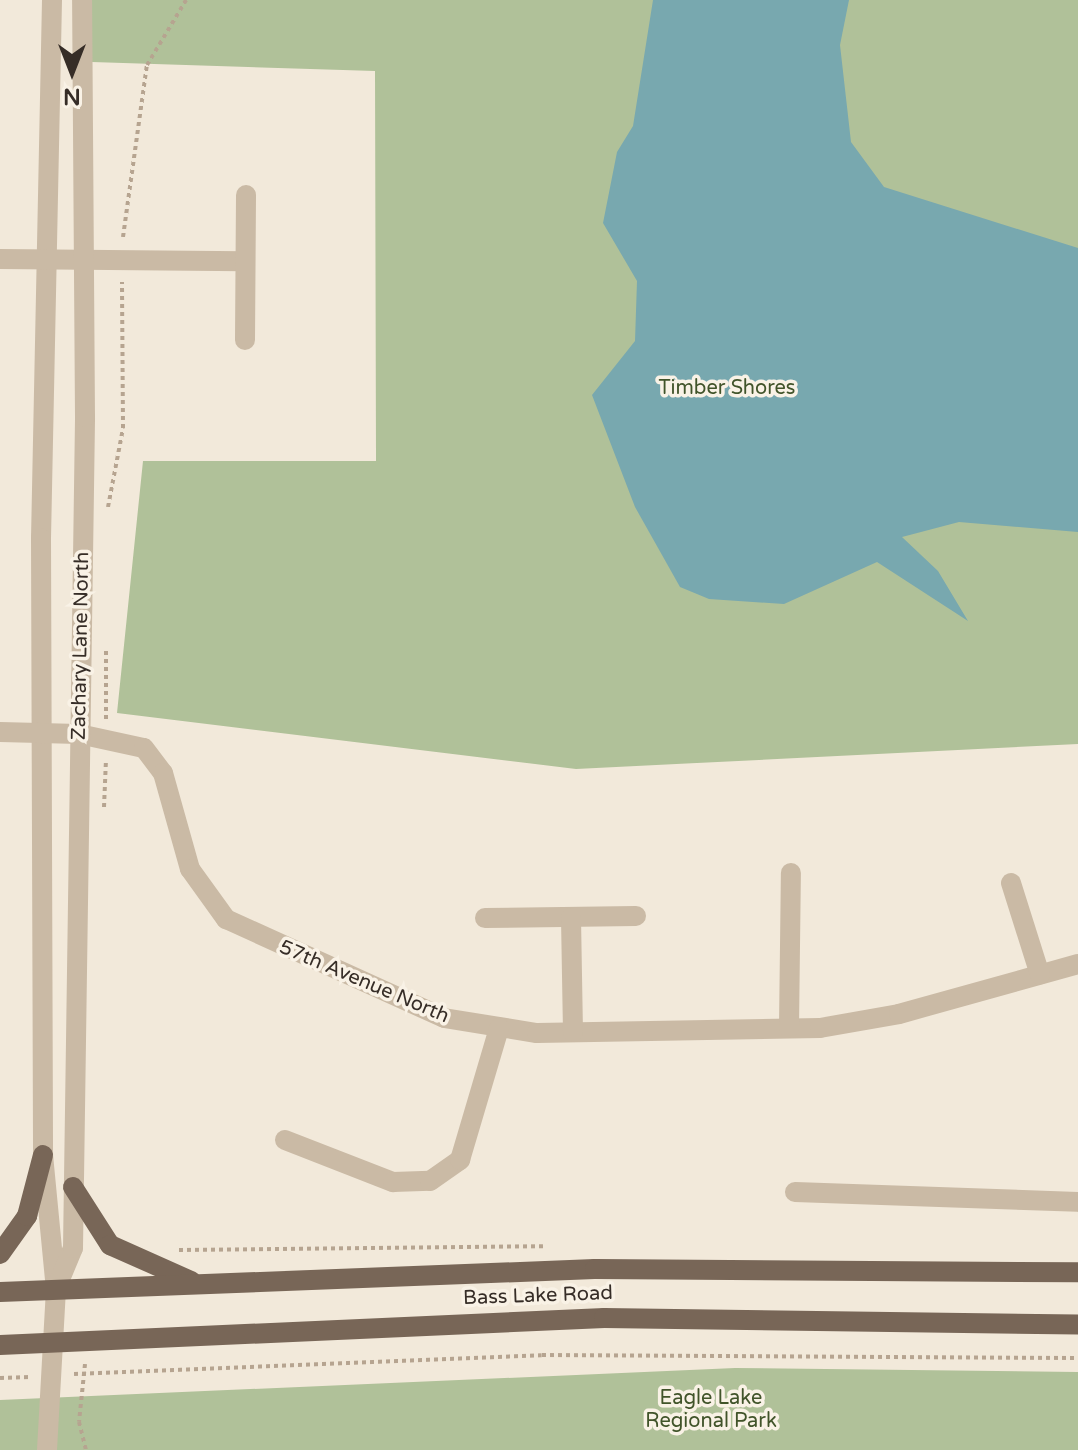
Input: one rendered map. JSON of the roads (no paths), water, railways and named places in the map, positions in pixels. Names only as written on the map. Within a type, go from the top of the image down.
[{"type":"main road","points":[[0,1254],[27,1216],[43,1155]]},
{"type":"main road","points":[[73,1187],[110,1245],[199,1284]]},
{"type":"main road","name":"Bass Lake Road","points":[[0,1292],[595,1269],[1078,1272]]},
{"type":"main road","name":"Bass Lake Road","points":[[6,1345],[604,1318],[1078,1325]]},
{"type":"street","name":"Zachary Lane North","points":[[47,1450],[56,1289],[43,1155],[44,260],[52,0]]},
{"type":"street","name":"Zachary Lane North","points":[[56,1289],[73,1248],[84,256],[82,0]]},
{"type":"street","points":[[245,340],[246,195]]},
{"type":"street","points":[[0,259],[44,260],[84,256],[244,261]]},
{"type":"street","name":"57th Avenue North","points":[[0,732],[79,734],[106,737],[144,748],[163,773],[190,869],[226,919],[444,1018],[499,1028],[573,1032],[789,1028],[871,1020],[1078,964]]},
{"type":"street","points":[[789,1028],[791,873]]},
{"type":"street","points":[[1011,883],[1040,975]]},
{"type":"street","points":[[485,918],[636,916]]},
{"type":"street","points":[[571,918],[573,1032]]},
{"type":"street","points":[[285,1140],[393,1182],[430,1181],[460,1160],[499,1028]]},
{"type":"street","points":[[795,1192],[1078,1202]]},
{"type":"water","points":[[653,0],[849,0],[840,45],[851,142],[884,187],[1078,248],[1078,532],[959,522],[902,537],[938,571],[968,621],[877,562],[784,604],[709,599],[680,587],[635,507],[592,395],[635,341],[637,281],[603,223],[617,152],[633,126]]},
{"type":"park label","name":"Timber Shores","points":[[727,388]]},
{"type":"park label","name":"Eagle Lake Regional Park","points":[[711,1410]]}]
